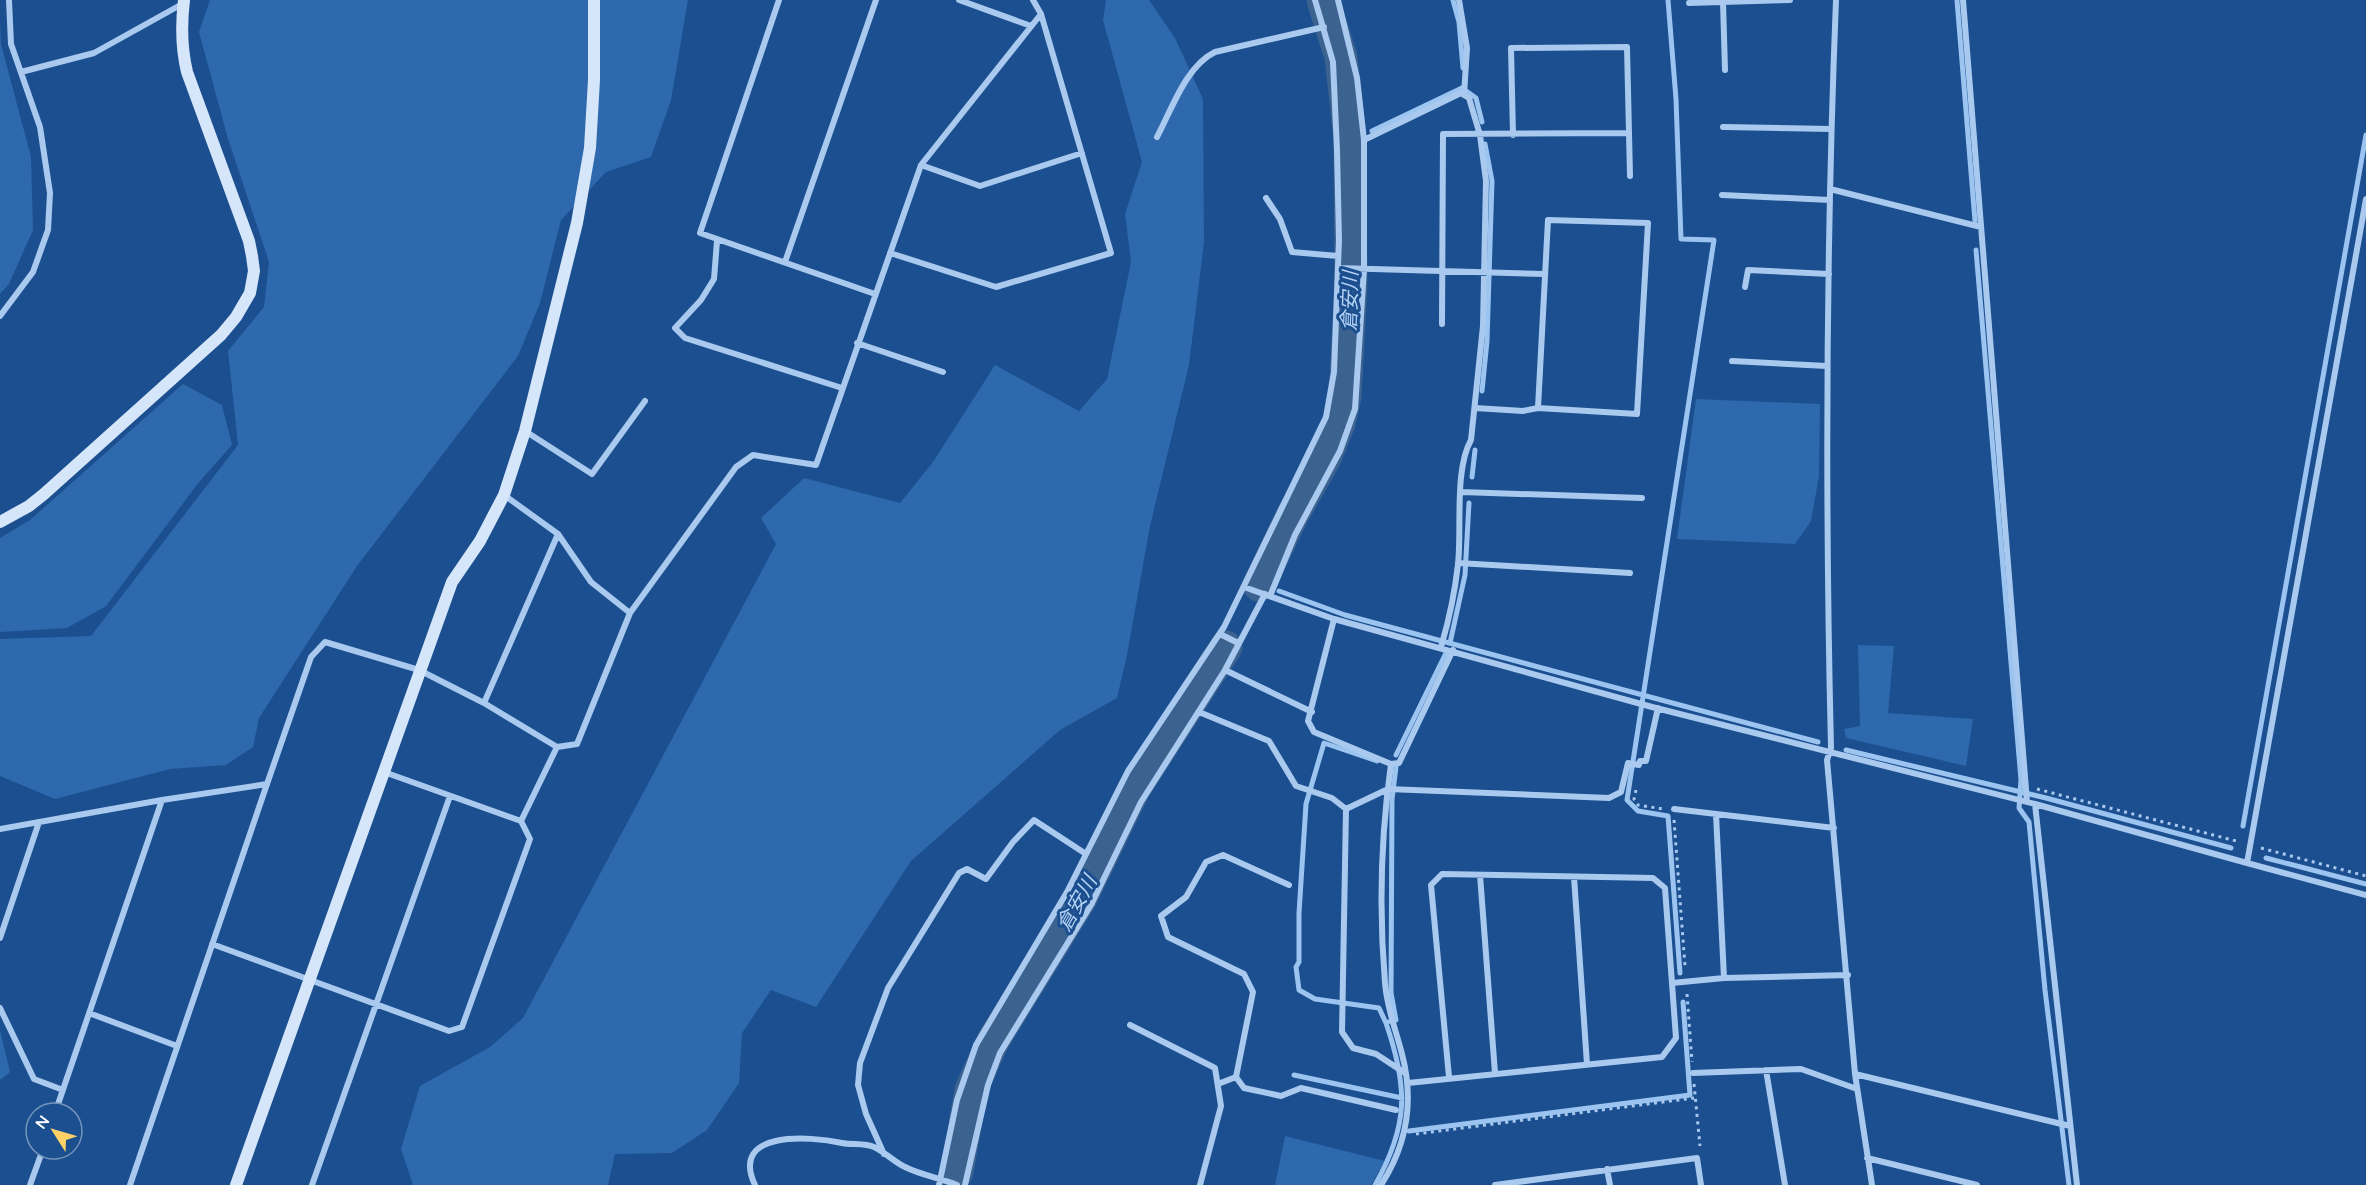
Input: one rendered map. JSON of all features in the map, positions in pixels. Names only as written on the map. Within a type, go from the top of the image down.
[{"type":"street","points":[[0,316],[33,272],[48,230],[50,193],[40,127],[11,44],[9,0]]},
{"type":"street","points":[[236,1185],[452,582],[480,541],[504,495],[525,431],[577,223],[590,148],[594,80],[594,0]]},
{"type":"street","points":[[779,0],[700,234],[875,294]]},
{"type":"street","points":[[785,262],[876,0]]},
{"type":"street","points":[[959,0],[1031,26]]},
{"type":"street","points":[[890,253],[996,287],[1111,253],[1041,14],[1033,0]]},
{"type":"street","points":[[940,1182],[957,1100],[976,1045],[1067,892],[1128,771],[1220,634],[1326,417],[1334,372],[1338,256],[1333,62],[1316,0]]},
{"type":"street","points":[[965,1185],[988,1085],[1000,1053],[1091,904],[1156,776],[1225,670],[1268,595],[1295,535],[1332,467],[1355,409],[1359,371],[1364,140],[1358,78],[1338,0]]},
{"type":"street","points":[[1442,642],[1463,563],[1461,492],[1475,408],[1487,274],[1486,181],[1480,135],[1469,98],[1465,92],[1467,48],[1459,0]]},
{"type":"street","points":[[1689,3],[1790,0]]},
{"type":"street","points":[[1836,0],[1828,274],[1827,562],[1831,748],[1827,760],[1848,975],[1855,1074],[1872,1185]]},
{"type":"street","points":[[1963,0],[2026,796],[2035,804],[2366,895]]},
{"type":"street","points":[[21,72],[94,53],[184,2]]},
{"type":"street","points":[[0,522],[44,495],[221,334],[236,316],[250,293],[254,271],[249,241],[187,72],[181,40],[184,2]]},
{"type":"street","points":[[1723,2],[1725,69]]},
{"type":"street","points":[[130,1185],[311,657],[325,642],[419,670],[484,703],[557,747],[577,744],[630,613],[736,467],[753,455],[816,465],[921,165],[1041,14]]},
{"type":"street","points":[[1157,137],[1187,81],[1203,58],[1215,52],[1324,27]]},
{"type":"street","points":[[1513,135],[1511,48],[1627,47],[1630,176]]},
{"type":"street","points":[[1364,140],[1465,92]]},
{"type":"street","points":[[1723,127],[1831,129]]},
{"type":"street","points":[[1442,324],[1443,134],[1629,133]]},
{"type":"street","points":[[921,165],[980,186],[1082,153]]},
{"type":"street","points":[[1830,189],[1981,227]]},
{"type":"street","points":[[1722,195],[1830,200]]},
{"type":"street","points":[[1266,198],[1280,219],[1292,252],[1338,256]]},
{"type":"street","points":[[2247,863],[2366,199]]},
{"type":"street","points":[[1475,408],[1523,411],[1538,408],[1637,414],[1648,222],[1548,220],[1538,408]]},
{"type":"street","points":[[717,241],[714,279],[701,300],[675,328],[685,338],[842,388]]},
{"type":"street","points":[[1338,268],[1544,274]]},
{"type":"street","points":[[1745,287],[1748,270],[1828,274]]},
{"type":"street","points":[[857,343],[942,372]]},
{"type":"street","points":[[1732,361],[1827,366]]},
{"type":"street","points":[[525,431],[592,474],[645,401]]},
{"type":"street","points":[[1461,492],[1642,498]]},
{"type":"street","points":[[504,495],[558,534],[591,582],[630,613]]},
{"type":"street","points":[[484,703],[558,534]]},
{"type":"street","points":[[1463,563],[1630,573]]},
{"type":"street","points":[[1244,587],[1334,619],[1442,642],[1453,650],[1658,708],[2015,799],[2026,796]]},
{"type":"street","points":[[1334,619],[1308,721],[1314,732],[1391,764],[1399,763],[1453,650]]},
{"type":"street","points":[[1220,634],[1238,644]]},
{"type":"street","points":[[1225,670],[1312,712]]},
{"type":"street","points":[[1346,809],[1392,789],[1609,798],[1621,792],[1628,763],[1636,764],[1646,761],[1658,708]]},
{"type":"street","points":[[1199,712],[1269,741],[1296,786],[1332,798],[1346,809]]},
{"type":"street","points":[[522,821],[557,747]]},
{"type":"street","points":[[1391,764],[1392,789],[1384,871],[1385,982],[1389,1012],[1403,1056],[1401,1071]]},
{"type":"street","points":[[212,944],[449,1031],[462,1027],[530,839],[522,821],[384,771]]},
{"type":"street","points":[[0,829],[267,784]]},
{"type":"street","points":[[312,1185],[450,796]]},
{"type":"street","points":[[59,1101],[162,800]]},
{"type":"street","points":[[2035,804],[2064,1124],[2077,1185]]},
{"type":"street","points":[[1346,809],[1342,1032],[1353,1048],[1376,1054],[1401,1071],[1408,1083],[1405,1135],[1398,1156],[1382,1185]]},
{"type":"street","points":[[1674,810],[1834,828]]},
{"type":"street","points":[[1716,814],[1724,978]]},
{"type":"street","points":[[884,1154],[866,1114],[858,1085],[860,1063],[888,988],[959,873],[967,869],[986,879],[1013,842],[1034,820],[1086,854]]},
{"type":"street","points":[[0,938],[39,822]]},
{"type":"street","points":[[1289,885],[1223,855],[1206,862],[1186,897],[1161,916],[1168,937],[1244,974],[1253,992],[1236,1077],[1244,1088],[1281,1096],[1301,1088],[1396,1110]]},
{"type":"street","points":[[1408,1083],[1662,1057],[1676,1038],[1665,888],[1653,878],[1442,874],[1431,885],[1449,1077]]},
{"type":"street","points":[[1480,875],[1495,1073]]},
{"type":"street","points":[[1574,877],[1587,1064]]},
{"type":"street","points":[[1672,982],[1724,978],[1848,975]]},
{"type":"street","points":[[0,1008],[34,1079],[63,1090]]},
{"type":"street","points":[[89,1013],[177,1046]]},
{"type":"street","points":[[1130,1024],[1215,1068],[1221,1106],[1200,1185]]},
{"type":"street","points":[[1693,1073],[1802,1069],[1857,1089]]},
{"type":"street","points":[[1766,1070],[1785,1185]]},
{"type":"street","points":[[1855,1074],[2064,1124]]},
{"type":"street","points":[[1218,1084],[1236,1077]]},
{"type":"street","points":[[755,1185],[748,1170],[751,1156],[758,1147],[772,1142],[825,1138],[873,1146],[904,1167],[940,1182],[957,1185]]},
{"type":"street","points":[[1495,1185],[1697,1158],[1701,1185]]},
{"type":"street","points":[[1867,1158],[1977,1185]]},
{"type":"street","points":[[30,1185],[39,1161]]},
{"type":"street","points":[[1607,1169],[1610,1185]]},
{"type":"path","points":[[1636,764],[1635,802],[1674,810]]},
{"type":"path","points":[[2026,796],[2250,845],[2366,876]]},
{"type":"path","points":[[1405,1135],[1694,1098]]},
{"type":"shaded area","points":[[210,0],[688,0],[671,100],[651,157],[606,172],[561,220],[540,303],[518,356],[357,566],[259,718],[253,747],[226,765],[170,769],[55,799],[0,776],[0,639],[91,636],[238,445],[228,351],[264,307],[269,262],[228,139],[199,32]]},
{"type":"shaded area","points":[[1106,0],[1149,0],[1175,38],[1203,99],[1204,242],[1189,365],[1150,526],[1117,698],[1060,730],[911,861],[816,1007],[771,990],[742,1033],[739,1083],[707,1130],[672,1153],[615,1154],[608,1185],[413,1185],[401,1149],[420,1086],[490,1047],[523,1018],[776,544],[761,518],[804,478],[900,503],[933,462],[995,365],[1079,411],[1107,379],[1131,262],[1125,214],[1142,162],[1103,20]]},
{"type":"shaded area","points":[[0,21],[1,44],[31,157],[33,230],[9,284],[0,294]]},
{"type":"shaded area","points":[[183,384],[222,405],[232,445],[199,482],[106,606],[67,628],[0,632],[0,538],[30,520]]},
{"type":"shaded area","points":[[1696,399],[1820,404],[1819,476],[1811,521],[1795,544],[1677,539]]},
{"type":"shaded area","points":[[1858,645],[1894,646],[1888,713],[1973,719],[1966,766],[1846,738],[1844,729],[1860,726]]},
{"type":"shaded area","points":[[0,1030],[10,1072],[0,1080]]},
{"type":"shaded area","points":[[1285,1136],[1385,1161],[1371,1185],[1275,1185]]},
{"type":"waterway","name":"倉安川","points":[[1259,585],[1292,516],[1325,458],[1339,423],[1345,397],[1351,284],[1350,139],[1341,57],[1323,0]]},
{"type":"waterway","points":[[1453,0],[1459,22],[1463,68]]},
{"type":"waterway","points":[[1668,0],[1676,99],[1681,239],[1714,240],[1627,800],[1638,811],[1668,816],[1680,973]]},
{"type":"waterway","points":[[1957,0],[1975,221]]},
{"type":"waterway","points":[[1462,88],[1476,98],[1482,122]]},
{"type":"waterway","points":[[1372,131],[1462,88]]},
{"type":"waterway","points":[[2243,826],[2366,135]]},
{"type":"waterway","name":"倉安川","points":[[1350,139],[1357,136]]},
{"type":"waterway","points":[[1482,391],[1487,341],[1492,181],[1485,144]]},
{"type":"waterway","points":[[1976,250],[2021,780],[2019,808],[2029,822],[2045,990],[2069,1185]]},
{"type":"waterway","points":[[1472,477],[1475,450]]},
{"type":"waterway","points":[[1450,643],[1465,575],[1469,503]]},
{"type":"waterway","points":[[1261,583],[1267,585]]},
{"type":"waterway","points":[[1279,591],[1345,615],[1818,742]]},
{"type":"waterway","name":"倉安川","points":[[957,1172],[971,1090],[993,1041],[1081,898],[1134,789],[1226,647]]},
{"type":"waterway","points":[[1396,755],[1446,653]]},
{"type":"waterway","points":[[1377,761],[1324,743],[1306,804],[1299,913],[1299,962],[1296,967],[1299,990],[1315,999],[1379,1008],[1386,1023]]},
{"type":"waterway","points":[[1846,750],[2046,798],[2231,848]]},
{"type":"waterway","points":[[1396,767],[1392,799],[1391,993],[1396,1020]]},
{"type":"waterway","points":[[2266,858],[2366,884]]},
{"type":"waterway","points":[[1409,1131],[1690,1095],[1683,1002]]},
{"type":"waterway","points":[[1375,1185],[1394,1143],[1402,1106],[1398,1067],[1386,1023],[1388,1022]]},
{"type":"waterway","points":[[1294,1075],[1402,1098]]}]
